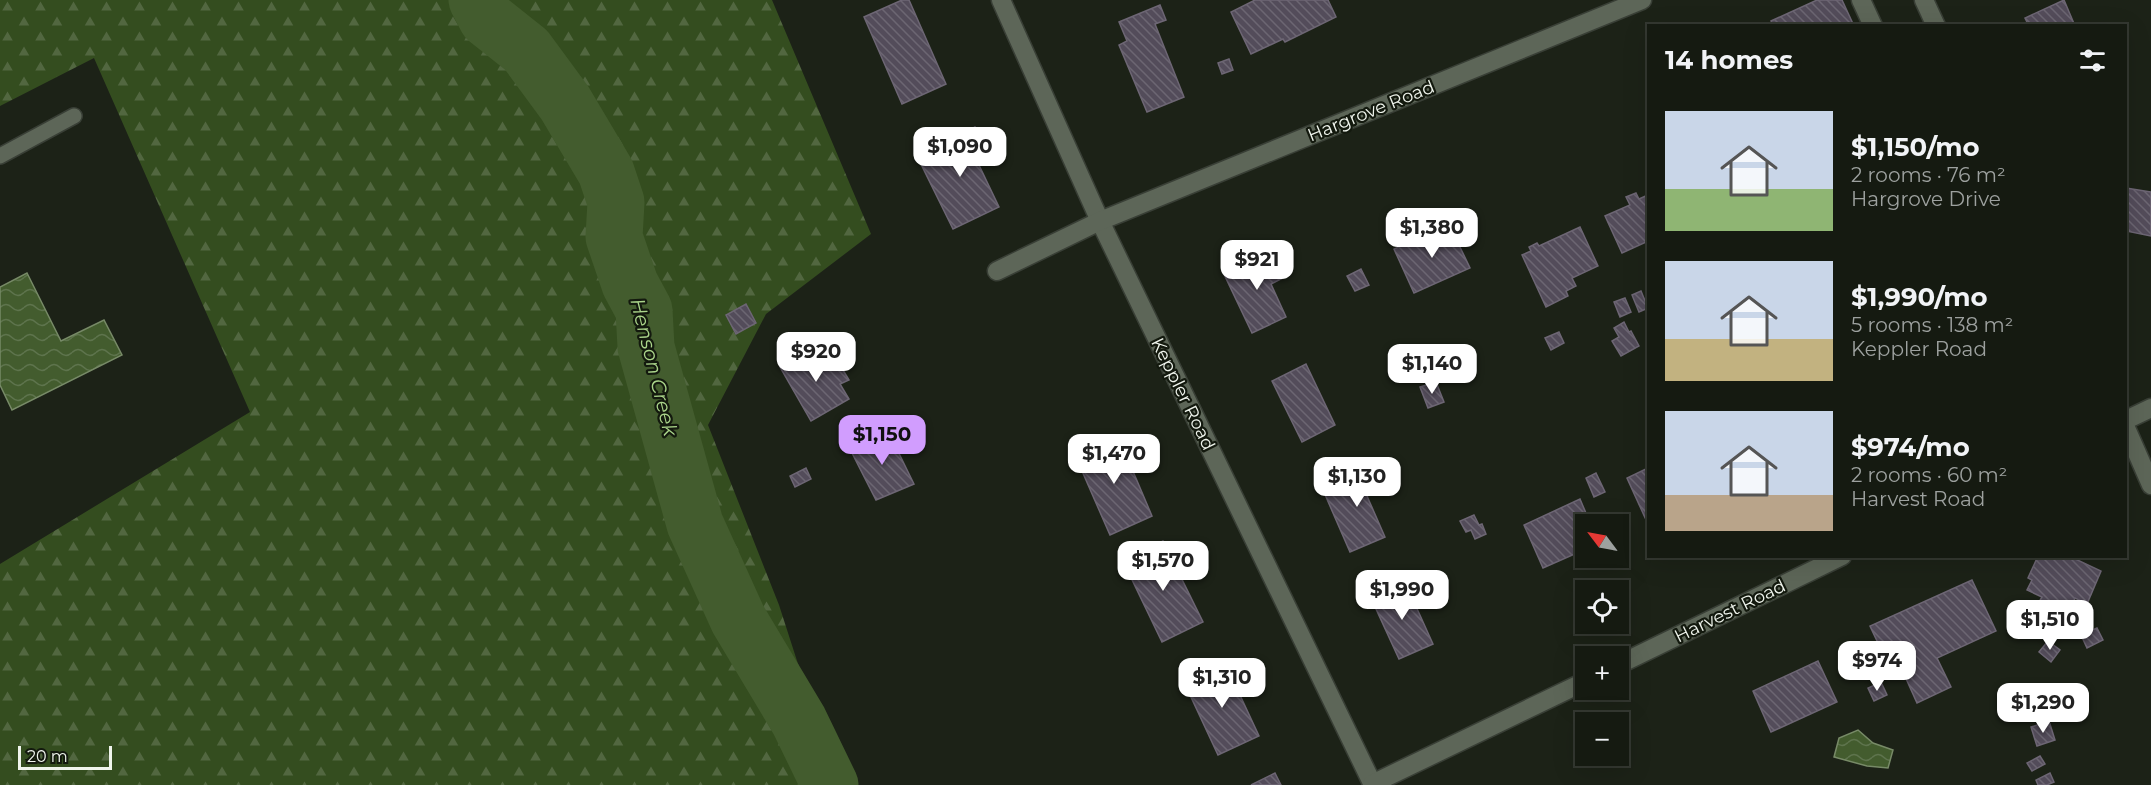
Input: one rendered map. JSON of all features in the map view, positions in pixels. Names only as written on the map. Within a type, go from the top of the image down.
[{"type":"street","name":"Keppler Road","points":[[1001,0],[1100,221],[1372,785]]},
{"type":"street","name":"Hargrove Road","points":[[997,271],[1100,221],[1642,0]]},
{"type":"street","points":[[1862,0],[1872,24]]},
{"type":"street","points":[[1924,0],[1935,24]]},
{"type":"street","points":[[2127,420],[2151,408]]},
{"type":"street","points":[[2127,430],[2151,485]]},
{"type":"street","name":"Harvest Road","points":[[1629,660],[1838,558]]},
{"type":"street","points":[[1372,785],[1575,686]]},
{"type":"lane","points":[[0,156],[74,116]]},
{"type":"green space","points":[[0,0],[772,0],[871,234],[766,314],[708,425],[779,605],[837,785],[0,785],[0,564],[250,412],[94,58],[0,106]]},
{"type":"water","points":[[27,273],[61,341],[104,320],[122,355],[12,410],[0,385],[0,287]]},
{"type":"water","points":[[1858,730],[1873,743],[1893,750],[1888,768],[1867,766],[1834,757],[1839,738]]},
{"type":"building","points":[[902,0],[909,0],[946,84],[902,104],[864,17]]},
{"type":"building","points":[[1255,0],[1328,0],[1336,17],[1285,42],[1283,39],[1251,54],[1231,12]]},
{"type":"building","points":[[1817,0],[1842,0],[1853,24],[1772,24],[1771,21]]},
{"type":"building","points":[[2064,0],[2074,24],[2028,24],[2025,18]]},
{"type":"building","points":[[1160,5],[1166,20],[1155,24],[1184,97],[1147,112],[1119,45],[1127,41],[1119,22]]},
{"type":"building","points":[[1229,59],[1233,70],[1222,74],[1218,63]]},
{"type":"building","points":[[975,127],[990,157],[978,163],[999,207],[953,229],[917,156]]},
{"type":"building","points":[[2127,188],[2151,192],[2151,236],[2127,231]]},
{"type":"building","points":[[1636,193],[1639,199],[1647,195],[1647,245],[1646,242],[1622,253],[1605,216],[1630,205],[1626,197]]},
{"type":"building","points":[[1449,224],[1470,268],[1414,293],[1394,249]]},
{"type":"building","points":[[1580,227],[1598,266],[1572,278],[1576,286],[1566,291],[1568,296],[1546,307],[1522,255],[1531,251],[1529,247],[1537,243],[1539,246]]},
{"type":"building","points":[[1271,253],[1283,278],[1271,284],[1286,317],[1252,333],[1223,272],[1258,256],[1259,258]]},
{"type":"building","points":[[1361,269],[1369,285],[1355,291],[1347,276]]},
{"type":"building","points":[[1641,291],[1647,308],[1639,312],[1632,295]]},
{"type":"building","points":[[1625,298],[1631,312],[1620,317],[1614,302]]},
{"type":"building","points":[[746,304],[756,323],[736,334],[726,315]]},
{"type":"building","points":[[1624,322],[1639,346],[1621,356],[1612,341],[1619,337],[1614,328]]},
{"type":"building","points":[[1559,332],[1564,343],[1551,350],[1545,338]]},
{"type":"building","points":[[816,346],[827,366],[837,360],[849,380],[840,384],[849,399],[811,421],[780,367]]},
{"type":"building","points":[[1306,364],[1335,425],[1302,442],[1272,381]]},
{"type":"building","points":[[1436,382],[1444,402],[1428,408],[1420,387]]},
{"type":"building","points":[[888,431],[914,484],[876,500],[850,449]]},
{"type":"building","points":[[1118,436],[1152,516],[1110,535],[1075,455]]},
{"type":"building","points":[[1377,466],[1387,487],[1367,496],[1385,537],[1350,552],[1323,490]]},
{"type":"building","points":[[806,468],[811,479],[795,487],[790,476]]},
{"type":"building","points":[[1647,468],[1647,522],[1627,478]]},
{"type":"building","points":[[1596,473],[1605,492],[1594,497],[1586,478]]},
{"type":"building","points":[[1580,499],[1586,514],[1575,514],[1575,554],[1543,568],[1524,525]]},
{"type":"building","points":[[1474,515],[1479,525],[1482,524],[1486,534],[1475,539],[1471,530],[1466,532],[1460,521]]},
{"type":"building","points":[[1163,541],[1203,622],[1162,642],[1123,561]]},
{"type":"building","points":[[2037,558],[2073,558],[2101,571],[2087,604],[2075,598],[2065,622],[2040,611],[2041,606],[2044,605],[2039,602],[2042,597],[2027,590],[2032,580],[2028,578]]},
{"type":"building","points":[[1972,580],[1996,631],[1937,658],[1951,687],[1917,703],[1903,672],[1894,677],[1870,626]]},
{"type":"building","points":[[1405,582],[1433,644],[1399,659],[1371,598]]},
{"type":"building","points":[[2097,628],[2103,640],[2087,648],[2081,635]]},
{"type":"building","points":[[2048,641],[2060,650],[2051,662],[2039,652]]},
{"type":"building","points":[[1818,661],[1837,702],[1771,732],[1753,691]]},
{"type":"building","points":[[1225,663],[1259,736],[1218,755],[1184,682]]},
{"type":"building","points":[[1881,682],[1887,695],[1874,701],[1868,688]]},
{"type":"building","points":[[2049,721],[2055,740],[2037,746],[2031,727]]},
{"type":"building","points":[[2040,756],[2045,764],[2032,771],[2027,763]]},
{"type":"building","points":[[1275,773],[1281,785],[1251,785]]},
{"type":"building","points":[[2050,773],[2054,782],[2038,785],[2036,780]]},
{"type":"waterway","name":"Henson Creek","points":[[477,0],[487,19],[526,50],[565,103],[606,172],[616,202],[614,237],[630,284],[644,310],[646,347],[695,524],[738,619],[799,721],[830,785]]}]
